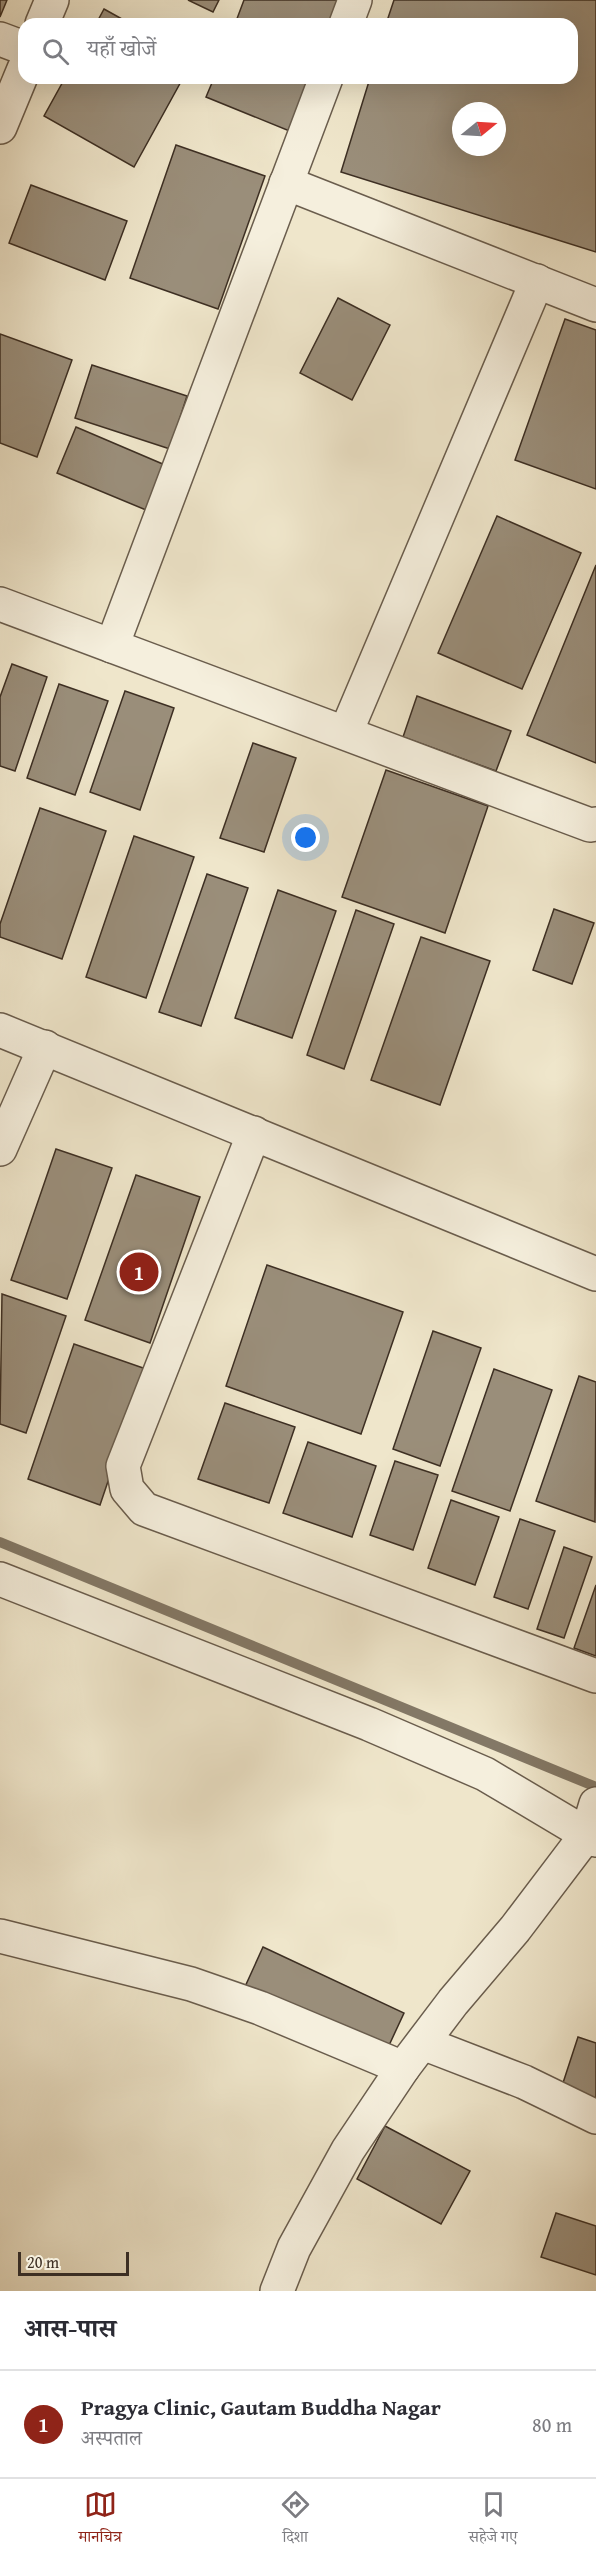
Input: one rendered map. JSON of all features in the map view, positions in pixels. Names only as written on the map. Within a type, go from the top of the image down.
[{"type":"street","points":[[44,18],[52,0]]},
{"type":"street","points":[[348,18],[355,0]]},
{"type":"street","points":[[0,39],[18,46]]},
{"type":"street","points":[[0,127],[18,84]]},
{"type":"street","points":[[112,646],[324,84]]},
{"type":"street","points":[[286,183],[596,304]]},
{"type":"street","points":[[346,732],[537,281]]},
{"type":"street","points":[[0,604],[590,825],[596,824]]},
{"type":"street","points":[[0,1030],[596,1274]]},
{"type":"street","points":[[0,1149],[45,1047]]},
{"type":"street","points":[[254,1133],[123,1466],[127,1489],[144,1509],[596,1676]]},
{"type":"street","points":[[0,1579],[357,1719],[475,1769],[536,1803],[594,1821],[404,2068],[348,2150],[294,2248],[277,2291]]},
{"type":"street","points":[[0,1936],[191,1984],[260,2008],[404,2068]]},
{"type":"street","points":[[423,2043],[524,2082],[596,2117]]},
{"type":"building","points":[[0,0],[7,0],[0,17]]},
{"type":"building","points":[[188,0],[219,0],[213,12]]},
{"type":"building","points":[[244,0],[344,0],[336,18],[237,18]]},
{"type":"building","points":[[394,0],[596,0],[596,252],[341,172],[368,84],[578,84],[578,18],[388,18]]},
{"type":"building","points":[[104,9],[120,18],[99,18]]},
{"type":"building","points":[[62,84],[180,84],[134,167],[44,116]]},
{"type":"building","points":[[211,84],[311,84],[292,132],[206,97]]},
{"type":"building","points":[[176,145],[265,176],[218,309],[130,278]]},
{"type":"building","points":[[31,185],[127,221],[105,280],[9,243]]},
{"type":"building","points":[[338,298],[390,325],[352,400],[300,373]]},
{"type":"building","points":[[565,319],[596,330],[596,489],[515,460]]},
{"type":"building","points":[[0,334],[72,360],[37,457],[0,443]]},
{"type":"building","points":[[92,365],[187,396],[170,449],[75,418]]},
{"type":"building","points":[[76,427],[165,465],[146,510],[57,473]]},
{"type":"building","points":[[497,516],[581,553],[522,689],[438,653]]},
{"type":"building","points":[[596,565],[596,763],[527,735]]},
{"type":"building","points":[[12,664],[47,677],[15,771],[0,766],[0,697]]},
{"type":"building","points":[[59,684],[108,701],[75,795],[27,778]]},
{"type":"building","points":[[125,691],[174,708],[140,810],[90,792]]},
{"type":"building","points":[[417,696],[511,731],[496,771],[403,737]]},
{"type":"building","points":[[253,743],[296,758],[264,852],[220,838]]},
{"type":"building","points":[[386,770],[488,806],[445,933],[342,897]]},
{"type":"building","points":[[40,808],[106,831],[62,959],[0,937],[0,924]]},
{"type":"building","points":[[134,836],[194,857],[146,998],[86,977]]},
{"type":"building","points":[[207,874],[248,888],[201,1026],[159,1012]]},
{"type":"building","points":[[278,890],[336,911],[292,1038],[235,1018]]},
{"type":"building","points":[[554,909],[594,923],[572,984],[533,970]]},
{"type":"building","points":[[356,910],[394,924],[344,1069],[307,1055]]},
{"type":"building","points":[[421,937],[490,961],[440,1105],[371,1080]]},
{"type":"building","points":[[56,1149],[112,1168],[67,1299],[11,1280]]},
{"type":"building","points":[[136,1175],[200,1197],[150,1343],[85,1320]]},
{"type":"building","points":[[267,1265],[403,1312],[361,1434],[226,1386]]},
{"type":"building","points":[[2,1294],[66,1316],[26,1433],[0,1424]]},
{"type":"building","points":[[433,1331],[481,1348],[440,1466],[393,1449]]},
{"type":"building","points":[[74,1344],[146,1369],[100,1505],[28,1479]]},
{"type":"building","points":[[494,1369],[552,1390],[510,1511],[452,1491]]},
{"type":"building","points":[[579,1376],[596,1382],[595,1522],[536,1501]]},
{"type":"building","points":[[225,1403],[295,1427],[269,1503],[198,1479]]},
{"type":"building","points":[[308,1442],[376,1466],[352,1537],[283,1513]]},
{"type":"building","points":[[395,1461],[438,1475],[413,1550],[370,1535]]},
{"type":"building","points":[[451,1500],[499,1517],[475,1585],[428,1568]]},
{"type":"building","points":[[520,1519],[555,1531],[528,1609],[494,1597]]},
{"type":"building","points":[[564,1547],[592,1557],[564,1638],[537,1629]]},
{"type":"building","points":[[596,1585],[596,1656],[574,1648]]},
{"type":"building","points":[[263,1947],[404,2013],[385,2054],[244,1989]]},
{"type":"building","points":[[578,2037],[596,2043],[596,2101],[561,2089]]},
{"type":"building","points":[[385,2126],[470,2171],[441,2224],[357,2179]]},
{"type":"building","points":[[556,2213],[596,2226],[596,2275],[541,2257]]},
{"type":"waterway","points":[[0,1542],[596,1787]]},
{"type":"place","name":"Pragya Clinic, Gautam Buddha Nagar","points":[[139,1272]]}]
